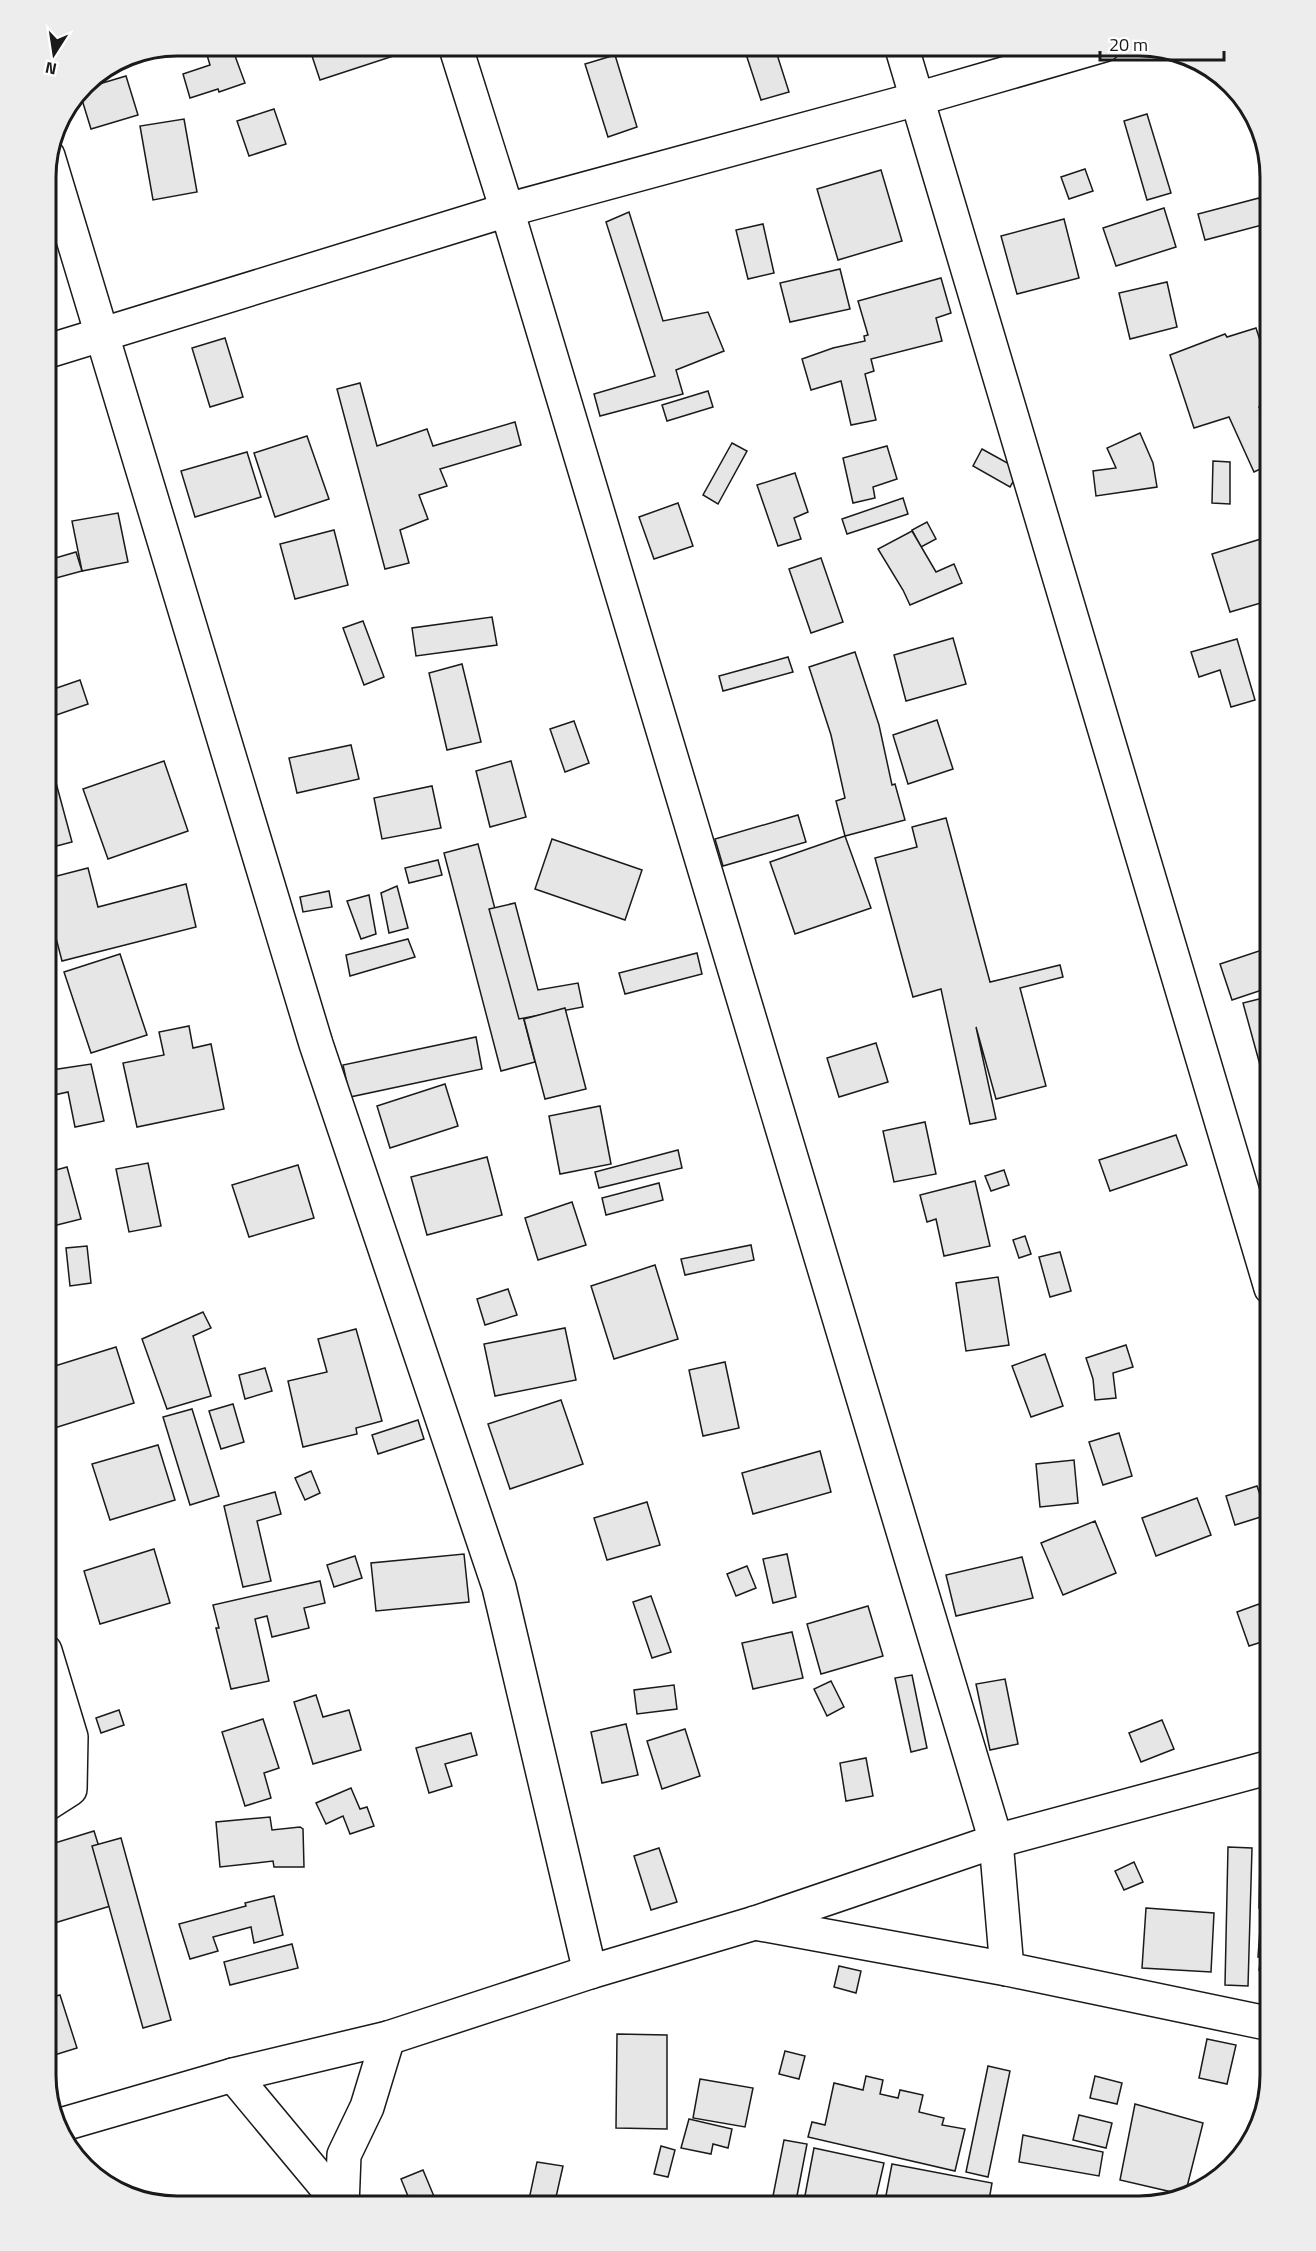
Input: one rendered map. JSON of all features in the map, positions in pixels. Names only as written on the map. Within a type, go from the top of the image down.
[{"type":"street","points":[[458,56],[507,210],[996,1841],[1007,1969]]},
{"type":"street","points":[[904,56],[1260,1251]]},
{"type":"street","points":[[56,349],[507,210],[917,99],[1066,56]]},
{"type":"street","points":[[56,182],[316,1044],[499,1587],[590,1972]]},
{"type":"street","points":[[56,1687],[71,1737],[70,1789],[56,1798]]},
{"type":"street","points":[[66,2123],[233,2075],[388,2038],[590,1972],[755,1923],[996,1841],[1260,1770]]},
{"type":"street","points":[[755,1923],[1007,1969],[1260,2022]]},
{"type":"street","points":[[342,2195],[344,2155],[367,2107],[388,2038]]},
{"type":"street","points":[[233,2075],[333,2195]]},
{"type":"building","points":[[207,56],[235,56],[245,83],[219,92],[218,89],[190,98],[183,74],[210,65]]},
{"type":"building","points":[[312,56],[393,56],[320,80]]},
{"type":"building","points":[[615,56],[637,127],[608,137],[585,64]]},
{"type":"building","points":[[747,56],[778,56],[789,92],[761,100]]},
{"type":"building","points":[[126,76],[138,115],[91,129],[82,101],[98,84]]},
{"type":"building","points":[[274,109],[286,144],[249,156],[237,121]]},
{"type":"building","points":[[1147,114],[1171,193],[1147,200],[1124,121]]},
{"type":"building","points":[[184,119],[197,192],[153,200],[140,126]]},
{"type":"building","points":[[1085,169],[1093,191],[1069,199],[1061,177]]},
{"type":"building","points":[[881,170],[902,241],[838,260],[817,189]]},
{"type":"building","points":[[1259,198],[1260,202],[1260,226],[1205,240],[1198,214]]},
{"type":"building","points":[[1164,208],[1176,247],[1116,266],[1103,228]]},
{"type":"building","points":[[629,212],[663,321],[708,312],[724,351],[676,370],[683,394],[600,416],[594,394],[655,376],[606,222]]},
{"type":"building","points":[[1064,219],[1079,278],[1017,294],[1001,236]]},
{"type":"building","points":[[763,224],[774,273],[748,279],[736,230]]},
{"type":"building","points":[[840,269],[850,309],[790,322],[780,283]]},
{"type":"building","points":[[941,278],[951,313],[936,318],[942,341],[871,359],[874,371],[865,374],[876,420],[851,425],[841,381],[811,390],[802,359],[833,348],[865,341],[864,336],[868,335],[858,301]]},
{"type":"building","points":[[1167,282],[1177,327],[1130,339],[1119,293]]},
{"type":"building","points":[[1256,328],[1260,340],[1260,469],[1254,472],[1229,417],[1194,428],[1170,355],[1225,334],[1227,337]]},
{"type":"building","points":[[225,338],[243,397],[210,407],[192,348]]},
{"type":"building","points":[[360,383],[377,446],[427,429],[433,446],[515,422],[521,445],[440,469],[447,486],[419,495],[428,519],[400,530],[409,563],[385,569],[337,389]]},
{"type":"building","points":[[708,391],[713,407],[667,421],[662,405]]},
{"type":"building","points":[[1140,433],[1153,463],[1157,487],[1096,496],[1093,471],[1116,468],[1107,448]]},
{"type":"building","points":[[307,436],[329,499],[275,517],[254,453]]},
{"type":"building","points":[[732,443],[747,451],[718,504],[703,495]]},
{"type":"building","points":[[887,446],[897,479],[873,487],[875,498],[853,503],[843,458]]},
{"type":"building","points":[[982,449],[1020,470],[1010,487],[973,466]]},
{"type":"building","points":[[247,452],[261,497],[195,517],[181,471]]},
{"type":"building","points":[[1213,461],[1230,462],[1230,504],[1212,503]]},
{"type":"building","points":[[795,473],[808,512],[794,518],[801,539],[778,546],[757,485]]},
{"type":"building","points":[[903,498],[908,514],[847,534],[842,519]]},
{"type":"building","points":[[678,503],[693,546],[654,559],[639,517]]},
{"type":"building","points":[[118,513],[128,562],[82,571],[72,521]]},
{"type":"building","points":[[927,522],[936,539],[921,547],[912,530]]},
{"type":"building","points":[[334,530],[348,585],[295,599],[280,544]]},
{"type":"building","points":[[912,531],[936,572],[954,564],[962,583],[910,605],[878,549]]},
{"type":"building","points":[[1260,539],[1260,603],[1230,612],[1212,554]]},
{"type":"building","points":[[76,552],[82,571],[56,578],[56,558]]},
{"type":"building","points":[[821,558],[843,622],[811,633],[789,569]]},
{"type":"building","points":[[492,617],[497,645],[416,656],[412,628]]},
{"type":"building","points":[[363,621],[384,677],[364,685],[343,628]]},
{"type":"building","points":[[953,638],[966,684],[906,701],[894,655]]},
{"type":"building","points":[[1237,639],[1255,700],[1231,707],[1220,670],[1199,677],[1191,652]]},
{"type":"building","points":[[855,652],[879,725],[892,785],[895,784],[905,820],[845,836],[836,801],[845,798],[831,735],[809,667]]},
{"type":"building","points":[[788,657],[793,672],[723,691],[719,676]]},
{"type":"building","points":[[462,664],[481,742],[447,750],[429,673]]},
{"type":"building","points":[[80,680],[88,704],[56,715],[56,688]]},
{"type":"building","points":[[937,720],[953,769],[908,784],[893,735]]},
{"type":"building","points":[[574,721],[589,763],[565,772],[550,729]]},
{"type":"building","points":[[351,745],[359,779],[297,793],[289,758]]},
{"type":"building","points":[[164,761],[188,831],[108,859],[83,789]]},
{"type":"building","points":[[511,761],[526,817],[490,827],[476,771]]},
{"type":"building","points":[[56,783],[72,842],[56,846]]},
{"type":"building","points":[[432,786],[441,828],[382,839],[374,798]]},
{"type":"building","points":[[798,815],[806,842],[723,866],[715,839]]},
{"type":"building","points":[[946,818],[990,982],[1060,965],[1063,977],[1020,988],[1046,1086],[996,1099],[976,1027],[996,1119],[970,1124],[941,989],[913,997],[875,858],[917,847],[912,827]]},
{"type":"building","points":[[845,836],[871,908],[795,934],[770,862]]},
{"type":"building","points":[[552,839],[642,870],[625,920],[535,889]]},
{"type":"building","points":[[478,844],[535,1062],[501,1071],[444,853]]},
{"type":"building","points":[[438,860],[442,875],[409,883],[405,868]]},
{"type":"building","points":[[88,868],[98,907],[186,884],[196,927],[62,961],[56,938],[56,876]]},
{"type":"building","points":[[397,886],[408,928],[389,933],[381,893]]},
{"type":"building","points":[[329,891],[332,907],[303,912],[300,897]]},
{"type":"building","points":[[369,895],[376,934],[361,939],[347,901]]},
{"type":"building","points":[[515,903],[538,990],[578,983],[583,1007],[519,1019],[489,909]]},
{"type":"building","points":[[408,939],[415,957],[350,976],[346,955]]},
{"type":"building","points":[[1260,951],[1260,991],[1232,1000],[1220,964]]},
{"type":"building","points":[[697,953],[702,974],[625,994],[619,973]]},
{"type":"building","points":[[120,954],[147,1035],[91,1053],[64,972]]},
{"type":"building","points":[[1260,999],[1260,1065],[1243,1003]]},
{"type":"building","points":[[565,1008],[586,1089],[545,1099],[524,1019]]},
{"type":"building","points":[[189,1026],[193,1048],[211,1044],[224,1109],[137,1127],[123,1063],[164,1055],[159,1032]]},
{"type":"building","points":[[476,1037],[482,1069],[350,1097],[343,1065]]},
{"type":"building","points":[[876,1043],[888,1082],[839,1097],[827,1058]]},
{"type":"building","points":[[91,1064],[104,1121],[75,1127],[68,1092],[56,1095],[56,1069]]},
{"type":"building","points":[[445,1084],[458,1126],[390,1148],[377,1106]]},
{"type":"building","points":[[600,1106],[611,1164],[560,1174],[549,1116]]},
{"type":"building","points":[[925,1122],[936,1174],[894,1182],[883,1131]]},
{"type":"building","points":[[1176,1135],[1187,1165],[1110,1191],[1099,1160]]},
{"type":"building","points":[[678,1150],[682,1168],[599,1188],[595,1172]]},
{"type":"building","points":[[487,1157],[502,1215],[427,1235],[411,1177]]},
{"type":"building","points":[[148,1163],[161,1226],[129,1232],[116,1169]]},
{"type":"building","points":[[298,1165],[314,1218],[249,1237],[232,1185]]},
{"type":"building","points":[[67,1167],[81,1219],[56,1225],[56,1170]]},
{"type":"building","points":[[1004,1170],[1009,1185],[991,1191],[985,1176]]},
{"type":"building","points":[[975,1181],[990,1246],[944,1256],[936,1219],[927,1222],[920,1195]]},
{"type":"building","points":[[659,1183],[663,1200],[606,1215],[602,1198]]},
{"type":"building","points":[[572,1202],[586,1245],[538,1260],[525,1218]]},
{"type":"building","points":[[1025,1236],[1031,1254],[1019,1258],[1013,1240]]},
{"type":"building","points":[[751,1245],[754,1260],[685,1275],[681,1259]]},
{"type":"building","points":[[87,1246],[91,1283],[70,1286],[66,1248]]},
{"type":"building","points":[[1060,1252],[1071,1291],[1050,1297],[1039,1257]]},
{"type":"building","points":[[655,1265],[678,1339],[614,1359],[591,1286]]},
{"type":"building","points":[[998,1277],[1009,1345],[966,1351],[956,1283]]},
{"type":"building","points":[[508,1289],[517,1315],[485,1325],[477,1299]]},
{"type":"building","points":[[203,1312],[211,1328],[193,1336],[211,1396],[167,1409],[142,1339]]},
{"type":"building","points":[[565,1328],[576,1380],[495,1396],[484,1344]]},
{"type":"building","points":[[356,1329],[382,1421],[356,1428],[357,1434],[303,1447],[288,1381],[327,1372],[318,1339]]},
{"type":"building","points":[[1126,1345],[1133,1367],[1113,1373],[1116,1398],[1095,1400],[1093,1379],[1086,1358]]},
{"type":"building","points":[[116,1347],[134,1403],[56,1428],[56,1366]]},
{"type":"building","points":[[1045,1354],[1063,1406],[1031,1417],[1012,1366]]},
{"type":"building","points":[[725,1362],[739,1428],[703,1436],[689,1370]]},
{"type":"building","points":[[265,1368],[272,1391],[245,1399],[239,1375]]},
{"type":"building","points":[[561,1400],[583,1464],[510,1489],[488,1424]]},
{"type":"building","points":[[233,1404],[244,1442],[221,1449],[209,1411]]},
{"type":"building","points":[[192,1409],[219,1496],[190,1505],[163,1417]]},
{"type":"building","points":[[418,1420],[424,1439],[378,1454],[372,1435]]},
{"type":"building","points":[[1119,1433],[1132,1476],[1103,1485],[1089,1442]]},
{"type":"building","points":[[158,1445],[175,1500],[110,1520],[92,1464]]},
{"type":"building","points":[[820,1451],[831,1492],[753,1514],[742,1473]]},
{"type":"building","points":[[1074,1460],[1078,1503],[1040,1507],[1036,1464]]},
{"type":"building","points":[[311,1471],[320,1493],[305,1500],[295,1478]]},
{"type":"building","points":[[1257,1486],[1260,1495],[1260,1517],[1235,1525],[1226,1496]]},
{"type":"building","points":[[275,1492],[281,1514],[257,1521],[271,1581],[243,1587],[224,1506]]},
{"type":"building","points":[[1197,1498],[1211,1535],[1156,1556],[1142,1518]]},
{"type":"building","points":[[647,1502],[660,1545],[607,1560],[594,1518]]},
{"type":"building","points":[[1095,1521],[1116,1573],[1063,1595],[1041,1543]]},
{"type":"building","points":[[154,1549],[170,1603],[100,1624],[84,1571]]},
{"type":"building","points":[[464,1554],[469,1602],[376,1611],[371,1563]]},
{"type":"building","points":[[787,1554],[796,1597],[773,1603],[763,1559]]},
{"type":"building","points":[[355,1556],[362,1578],[334,1587],[327,1565]]},
{"type":"building","points":[[1022,1557],[1033,1598],[956,1616],[946,1575]]},
{"type":"building","points":[[747,1566],[756,1588],[736,1596],[727,1574]]},
{"type":"building","points":[[320,1581],[325,1603],[304,1608],[309,1628],[272,1637],[267,1616],[255,1619],[269,1681],[231,1689],[216,1628],[219,1628],[213,1605]]},
{"type":"building","points":[[651,1596],[671,1652],[652,1658],[633,1602]]},
{"type":"building","points":[[1259,1604],[1260,1642],[1249,1646],[1237,1612]]},
{"type":"building","points":[[868,1606],[883,1656],[821,1674],[807,1624]]},
{"type":"building","points":[[792,1632],[803,1678],[753,1689],[742,1643]]},
{"type":"building","points":[[912,1675],[927,1748],[911,1752],[895,1678]]},
{"type":"building","points":[[1005,1679],[1018,1744],[990,1750],[976,1684]]},
{"type":"building","points":[[831,1681],[844,1707],[827,1716],[814,1689]]},
{"type":"building","points":[[674,1685],[677,1709],[637,1714],[634,1690]]},
{"type":"building","points":[[316,1695],[323,1717],[349,1710],[361,1750],[313,1764],[294,1702]]},
{"type":"building","points":[[119,1710],[124,1725],[101,1733],[96,1718]]},
{"type":"building","points":[[263,1719],[279,1768],[264,1773],[271,1798],[245,1806],[222,1732]]},
{"type":"building","points":[[1162,1720],[1174,1749],[1141,1762],[1129,1733]]},
{"type":"building","points":[[626,1724],[638,1775],[602,1783],[591,1732]]},
{"type":"building","points":[[685,1729],[700,1776],[662,1789],[647,1741]]},
{"type":"building","points":[[471,1733],[477,1755],[445,1764],[452,1786],[429,1793],[416,1748]]},
{"type":"building","points":[[866,1758],[873,1796],[846,1801],[840,1763]]},
{"type":"building","points":[[351,1788],[360,1809],[367,1807],[374,1826],[350,1834],[343,1816],[326,1824],[316,1803]]},
{"type":"building","points":[[270,1817],[272,1830],[300,1827],[303,1829],[304,1867],[274,1867],[273,1861],[220,1867],[216,1822]]},
{"type":"building","points":[[94,1831],[117,1904],[56,1923],[56,1843]]},
{"type":"building","points":[[121,1838],[171,2020],[143,2028],[92,1846]]},
{"type":"building","points":[[1228,1847],[1252,1848],[1248,1986],[1225,1985]]},
{"type":"building","points":[[659,1848],[677,1902],[651,1910],[634,1856]]},
{"type":"building","points":[[1260,1860],[1260,1908],[1259,1908]]},
{"type":"building","points":[[1134,1862],[1143,1882],[1124,1890],[1115,1871]]},
{"type":"building","points":[[274,1896],[283,1935],[254,1943],[251,1927],[213,1937],[218,1951],[190,1959],[179,1924]]},
{"type":"building","points":[[1146,1908],[1214,1913],[1211,1972],[1142,1968]]},
{"type":"building","points":[[1260,1929],[1260,1957],[1258,1957]]},
{"type":"building","points":[[292,1944],[298,1968],[230,1985],[224,1962]]},
{"type":"building","points":[[839,1966],[861,1971],[856,1993],[834,1987]]},
{"type":"building","points":[[60,1995],[77,2048],[56,2055],[56,1996]]},
{"type":"building","points":[[617,2034],[667,2035],[667,2129],[616,2128]]},
{"type":"building","points":[[1207,2039],[1236,2045],[1227,2084],[1199,2078]]},
{"type":"building","points":[[785,2051],[805,2056],[799,2079],[779,2074]]},
{"type":"building","points":[[988,2066],[1010,2071],[988,2177],[966,2172]]},
{"type":"building","points":[[866,2076],[883,2080],[880,2094],[898,2098],[900,2090],[923,2095],[919,2112],[944,2118],[942,2125],[965,2129],[955,2171],[808,2137],[812,2122],[825,2125],[834,2083],[863,2090]]},
{"type":"building","points":[[1095,2076],[1122,2083],[1117,2104],[1090,2098]]},
{"type":"building","points":[[700,2079],[753,2088],[745,2127],[693,2118]]},
{"type":"building","points":[[1135,2104],[1203,2123],[1187,2185],[1170,2191],[1120,2180]]},
{"type":"building","points":[[1079,2115],[1112,2123],[1106,2148],[1073,2140]]},
{"type":"building","points":[[689,2119],[732,2129],[728,2148],[713,2144],[711,2154],[681,2148]]},
{"type":"building","points":[[1023,2135],[1103,2152],[1099,2176],[1019,2162]]},
{"type":"building","points":[[784,2140],[807,2144],[797,2196],[773,2196]]},
{"type":"building","points":[[661,2146],[675,2150],[668,2177],[654,2174]]},
{"type":"building","points":[[814,2148],[884,2163],[876,2196],[805,2196]]},
{"type":"building","points":[[537,2162],[563,2166],[556,2195],[530,2195]]},
{"type":"building","points":[[892,2164],[992,2183],[990,2196],[886,2196]]},
{"type":"building","points":[[423,2170],[434,2195],[408,2195],[401,2179]]}]
